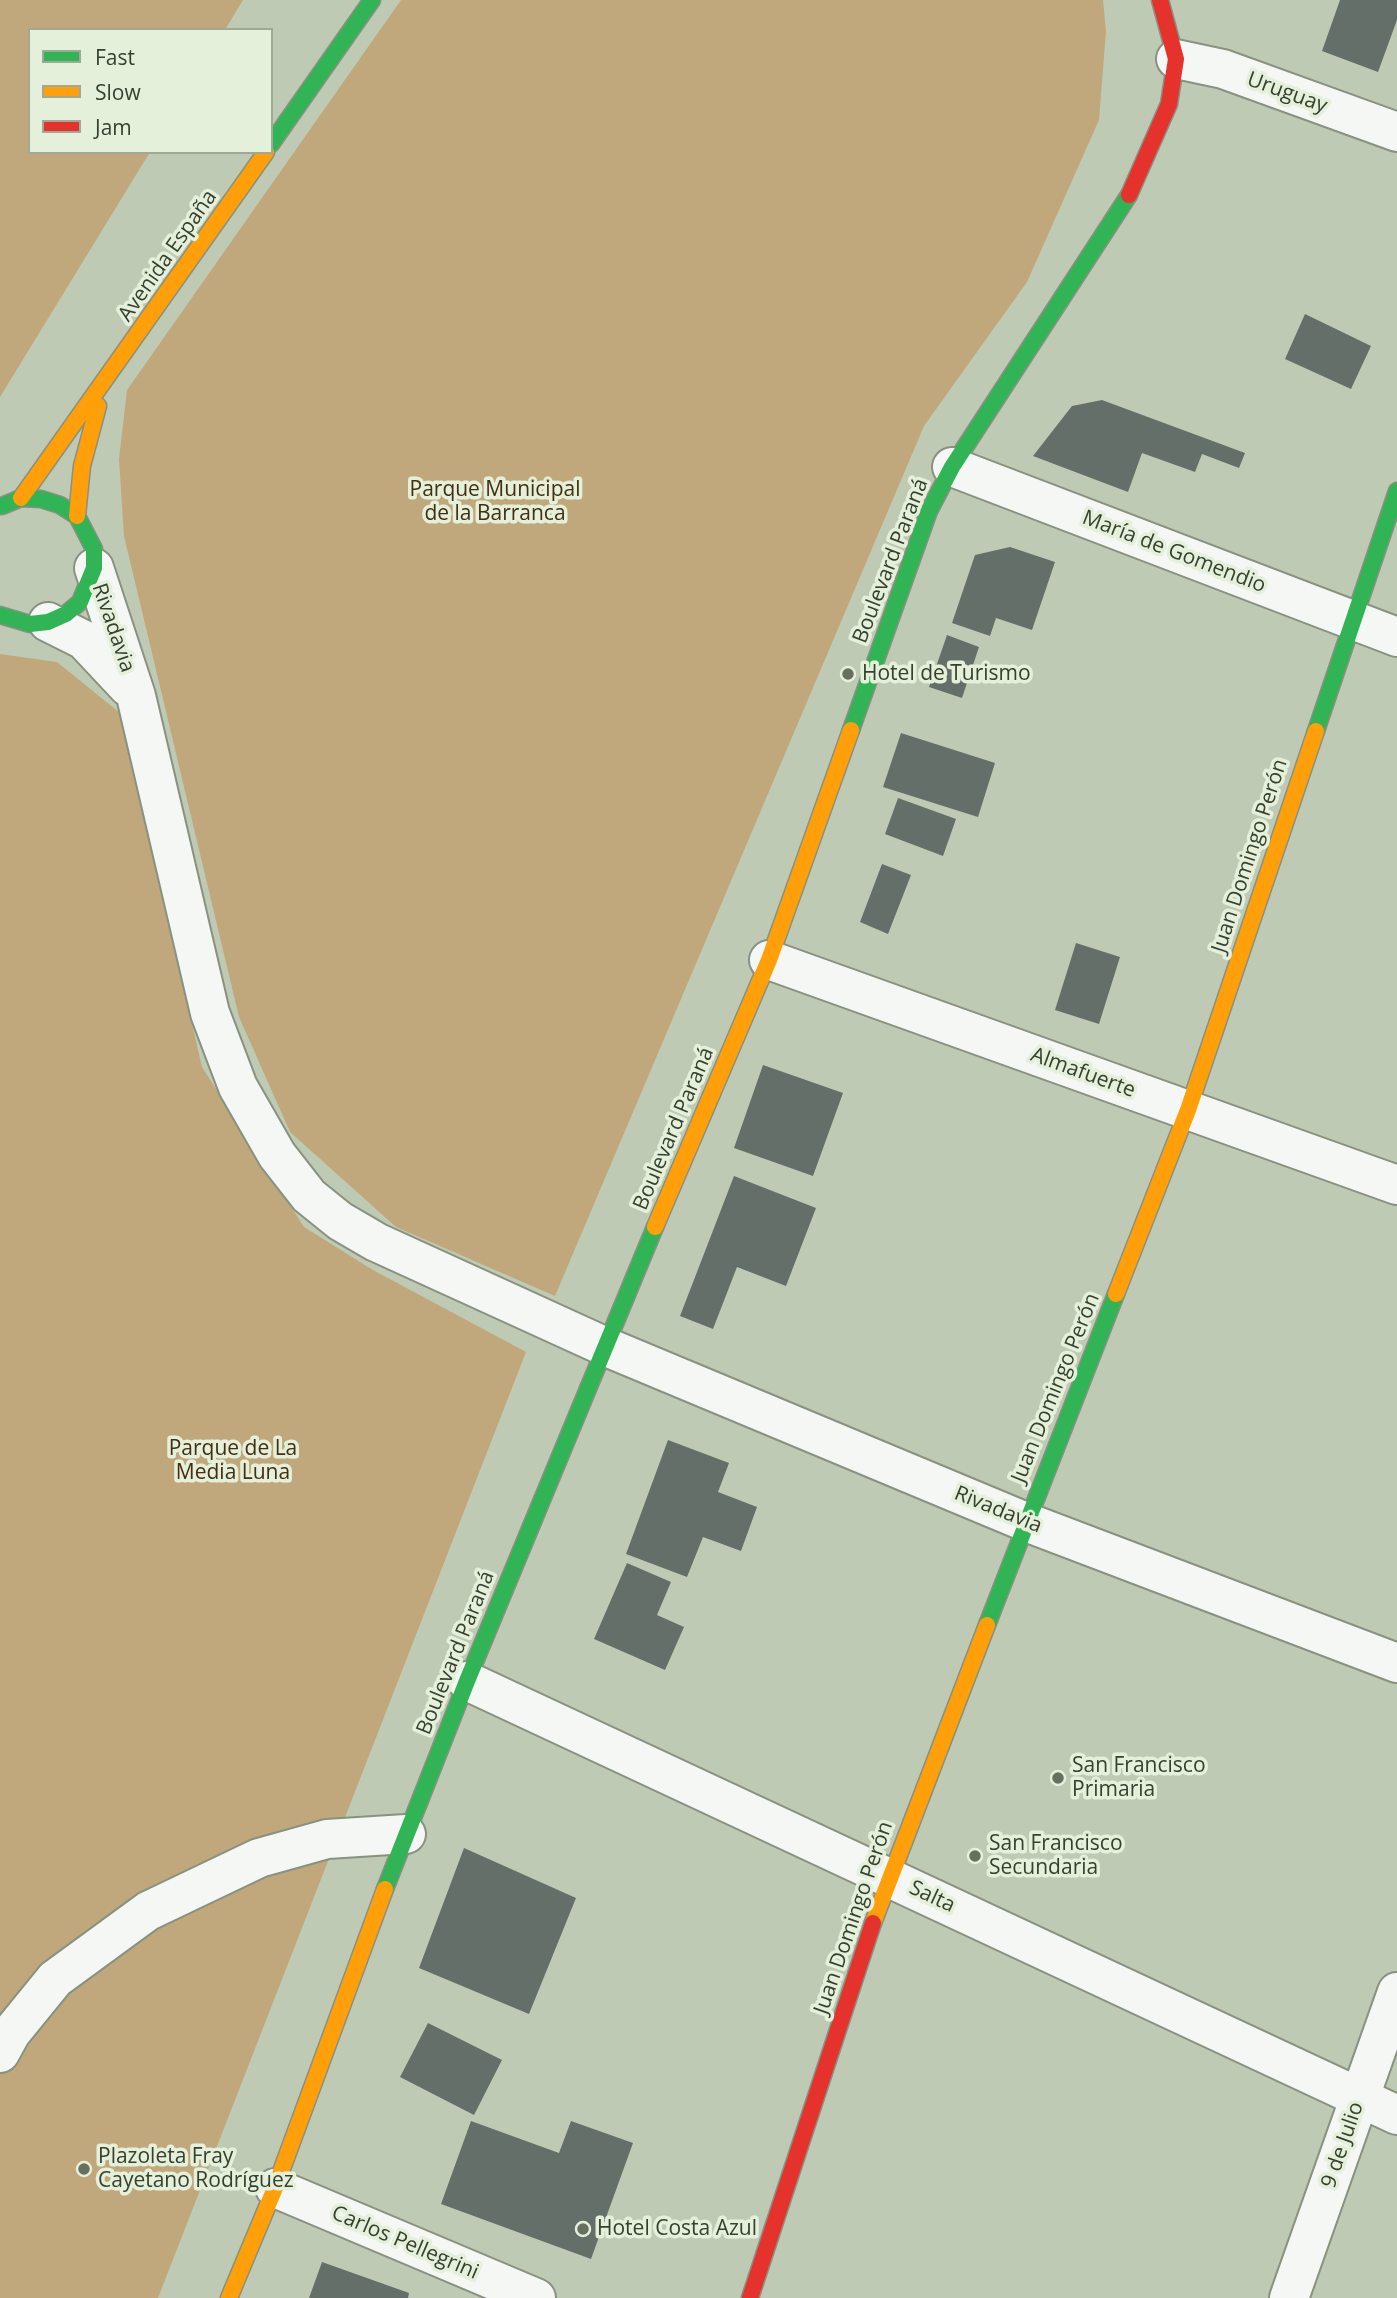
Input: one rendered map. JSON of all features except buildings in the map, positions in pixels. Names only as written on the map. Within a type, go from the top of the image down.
[{"type":"street","points":[[273,141],[372,0]]},
{"type":"street","name":"Boulevard Paraná","points":[[229,2298],[275,2188],[406,1833],[467,1681],[604,1346],[769,960],[929,511],[952,467],[1128,197],[1169,104],[1176,59],[1160,0]]},
{"type":"street","name":"Uruguay","points":[[1176,59],[1223,69],[1397,132]]},
{"type":"street","name":"Avenida España","points":[[22,498],[265,154]]},
{"type":"street","name":"Avenida España","points":[[76,516],[82,466],[104,384]]},
{"type":"street","name":"María de Gomendio","points":[[952,467],[1397,637]]},
{"type":"street","name":"Juan Domingo Perón","points":[[750,2298],[888,1877],[1188,1110],[1351,620],[1397,491]]},
{"type":"street","points":[[0,507],[22,498],[41,499],[60,505],[76,516],[93,549],[94,568],[89,586],[79,602],[65,614],[48,622],[30,624],[0,615]]},
{"type":"street","name":"Rivadavia","points":[[94,568],[136,696],[210,1013],[238,1087],[277,1155],[309,1196],[340,1221],[376,1242],[604,1346],[1026,1522],[1397,1663]]},
{"type":"street","name":"Rivadavia","points":[[48,622],[84,640],[136,696]]},
{"type":"street","name":"Almafuerte","points":[[769,960],[1397,1185]]},
{"type":"street","name":"Salta","points":[[467,1681],[1397,2115]]},
{"type":"street","points":[[0,2053],[11,2033],[55,1979],[148,1911],[259,1858],[327,1839],[406,1833]]},
{"type":"street","name":"9 de Julio","points":[[1289,2298],[1397,1992]]},
{"type":"street","name":"Carlos Pellegrini","points":[[275,2188],[536,2298]]},
{"type":"green space","points":[[0,0],[243,0],[226,28],[28,28],[28,154],[149,154],[0,397]]},
{"type":"green space","name":"Parque Municipal de la Barranca","points":[[401,0],[1103,0],[1106,31],[1099,120],[1027,282],[924,426],[555,1296],[396,1227],[290,1132],[239,1017],[124,536],[119,459],[127,390]]},
{"type":"green space","name":"Parque de La Media Luna","points":[[0,654],[57,662],[120,713],[202,1067],[304,1227],[373,1270],[526,1352],[158,2298],[0,2298]]},
{"type":"traffic: fast","points":[[273,141],[372,0]]},
{"type":"traffic: fast","points":[[851,730],[929,511],[952,467],[1129,195]]},
{"type":"traffic: fast","points":[[1316,731],[1397,491]]},
{"type":"traffic: fast","points":[[0,615],[30,624],[48,622],[66,614],[80,602],[94,568],[94,549],[77,516],[60,505],[41,499],[21,498],[2,506]]},
{"type":"traffic: fast","points":[[385,1889],[467,1681],[655,1227]]},
{"type":"traffic: fast","points":[[987,1625],[1116,1294]]},
{"type":"traffic: slow","points":[[21,498],[265,154]]},
{"type":"traffic: slow","points":[[77,516],[82,466],[98,406]]},
{"type":"traffic: slow","points":[[655,1227],[769,960],[851,730]]},
{"type":"traffic: slow","points":[[1116,1294],[1188,1110],[1316,731]]},
{"type":"traffic: slow","points":[[873,1923],[987,1625]]},
{"type":"traffic: slow","points":[[229,2298],[275,2188],[385,1889]]},
{"type":"traffic: jam","points":[[1129,195],[1169,104],[1176,59],[1160,0]]},
{"type":"traffic: jam","points":[[750,2298],[873,1923]]},
{"type":"place","name":"Hotel de Turismo","points":[[848,674]]},
{"type":"place","name":"San Francisco Primaria","points":[[1058,1778]]},
{"type":"place","name":"San Francisco Secundaria","points":[[975,1856]]},
{"type":"place","name":"Plazoleta Fray Cayetano Rodríguez","points":[[84,2169]]},
{"type":"place","name":"Hotel Costa Azul","points":[[583,2229]]}]
